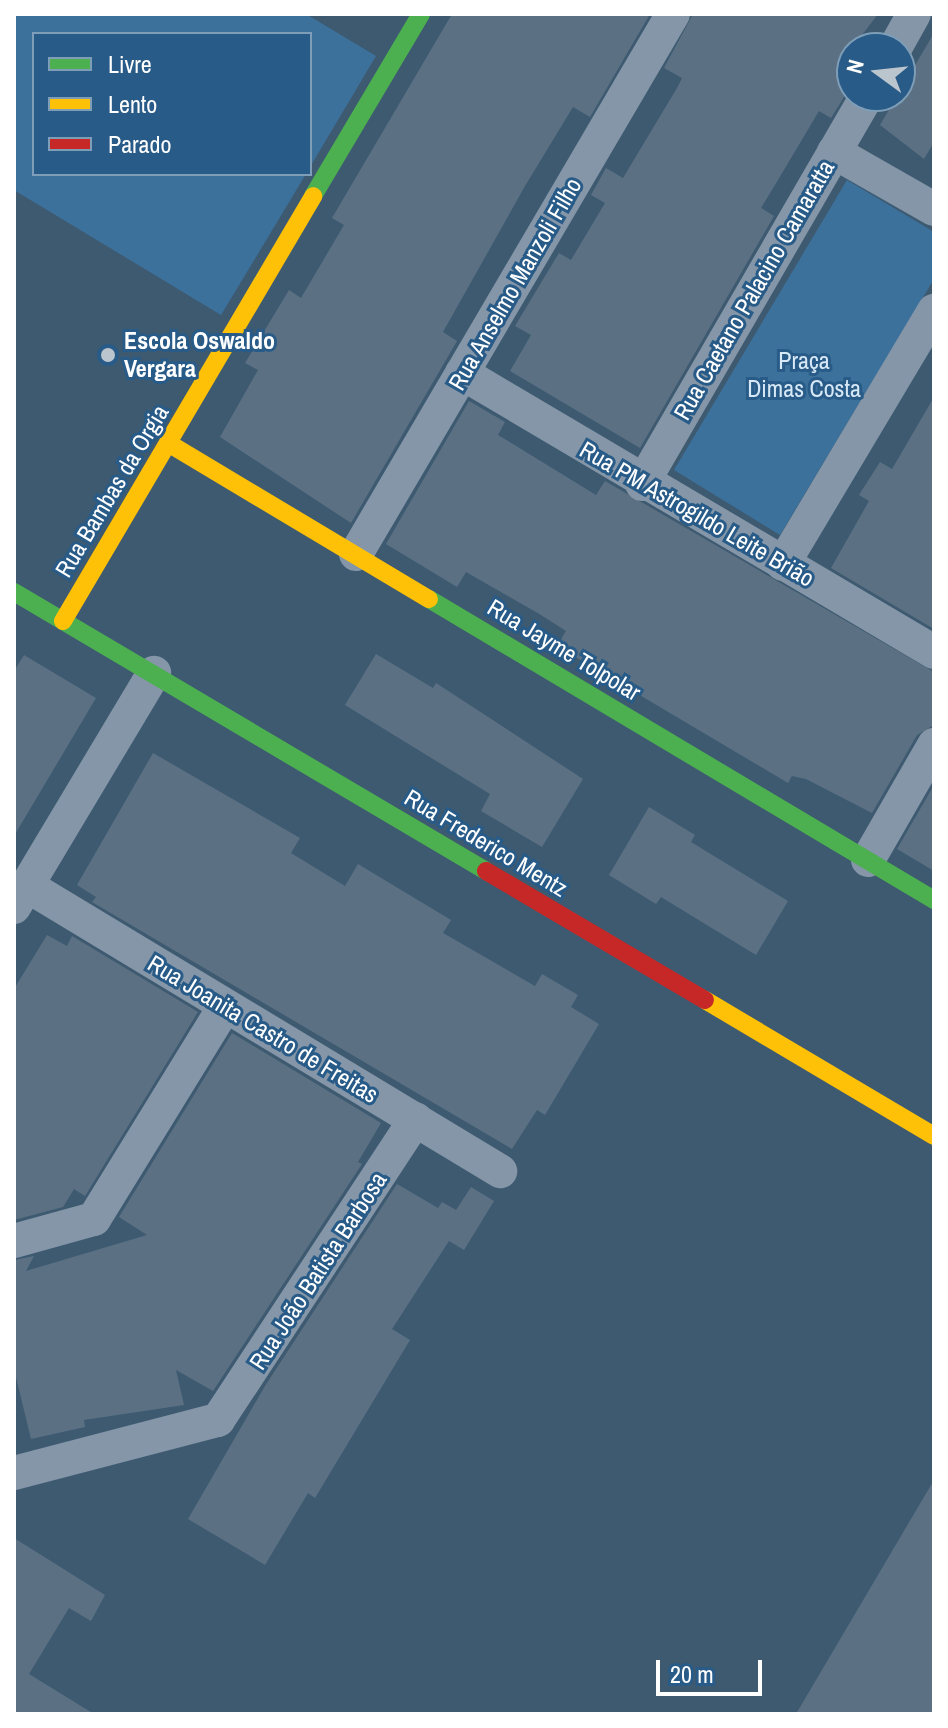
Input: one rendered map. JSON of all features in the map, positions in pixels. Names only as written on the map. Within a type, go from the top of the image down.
[{"type":"street","name":"Rua Bambas da Orgia","points":[[63,621],[421,14]]},
{"type":"street","name":"Rua Anselmo Manzoli Filho","points":[[356,554],[673,14]]},
{"type":"street","points":[[904,32],[914,14]]},
{"type":"street","name":"Rua Caetano Palacino Camaratta","points":[[642,484],[858,112]]},
{"type":"street","points":[[834,152],[934,209]]},
{"type":"street","points":[[783,564],[934,311]]},
{"type":"street","name":"Rua PM Astrogildo Leite Brião","points":[[462,373],[642,484],[934,652]]},
{"type":"street","name":"Rua Jayme Tolpolar","points":[[168,443],[934,900]]},
{"type":"street","name":"Rua Frederico Mentz","points":[[14,592],[934,1136]]},
{"type":"street","points":[[20,896],[154,673]]},
{"type":"street","points":[[868,860],[934,745]]},
{"type":"street","name":"Rua Joanita Castro de Freitas","points":[[20,896],[416,1119],[500,1171]]},
{"type":"street","points":[[14,1241],[94,1219],[223,1009]]},
{"type":"street","name":"Rua João Batista Barbosa","points":[[14,1473],[218,1420],[416,1119]]},
{"type":"green space","points":[[14,14],[306,14],[376,56],[312,164],[312,32],[32,32],[32,176],[305,176],[221,315],[14,190]]},
{"type":"green space","name":"Praça Dimas Costa","points":[[847,180],[934,232],[934,279],[780,535],[674,470]]},
{"type":"building","points":[[452,14],[650,14],[590,117],[573,107],[525,186],[443,332],[457,341],[351,523],[220,437],[258,370],[245,363],[289,290],[301,298],[344,225],[332,218]]},
{"type":"building","points":[[693,14],[878,14],[864,32],[836,32],[836,110],[831,118],[819,111],[761,208],[774,216],[640,448],[510,371],[531,335],[515,326],[559,253],[571,260],[605,203],[591,195],[606,168],[623,178],[677,88],[682,78],[664,68]]},
{"type":"building","points":[[934,33],[934,142],[924,159],[880,125],[888,112],[916,112],[916,64]]},
{"type":"building","points":[[934,397],[934,629],[831,568],[869,501],[859,495],[880,462],[892,469]]},
{"type":"building","points":[[469,401],[505,422],[498,435],[596,495],[605,481],[934,672],[934,725],[917,735],[872,813],[806,779],[792,776],[788,783],[557,646],[566,631],[541,615],[466,572],[457,587],[386,544]]},
{"type":"building","points":[[376,654],[433,688],[436,683],[583,779],[542,847],[481,811],[490,794],[345,705]]},
{"type":"building","points":[[24,655],[96,698],[14,836],[14,671]]},
{"type":"building","points":[[153,753],[300,838],[291,853],[345,886],[358,864],[451,920],[443,933],[535,986],[542,974],[578,995],[571,1007],[599,1024],[545,1115],[537,1110],[512,1149],[92,902],[96,897],[77,885]]},
{"type":"building","points":[[934,785],[934,871],[897,849]]},
{"type":"building","points":[[649,807],[695,835],[691,842],[788,901],[756,955],[661,897],[656,904],[609,875]]},
{"type":"building","points":[[47,935],[67,946],[72,936],[198,1012],[85,1196],[74,1189],[63,1207],[14,1220],[14,989]]},
{"type":"building","points":[[232,1033],[381,1123],[358,1162],[362,1164],[213,1391],[176,1370],[184,1405],[84,1420],[85,1427],[31,1439],[14,1369],[14,1260],[34,1256],[26,1271],[147,1235],[119,1217]]},
{"type":"building","points":[[397,1184],[438,1208],[442,1202],[456,1210],[471,1187],[494,1201],[464,1250],[449,1241],[392,1329],[410,1340],[315,1498],[308,1493],[265,1565],[188,1519],[265,1386]]},
{"type":"building","points":[[934,1480],[934,1714],[796,1714]]},
{"type":"building","points":[[14,1538],[105,1595],[91,1621],[69,1608],[29,1674],[94,1714],[14,1714]]},
{"type":"traffic: fast","points":[[313,196],[421,14]]},
{"type":"traffic: fast","points":[[14,592],[486,871]]},
{"type":"traffic: fast","points":[[429,599],[934,900]]},
{"type":"traffic: slow","points":[[63,621],[313,196]]},
{"type":"traffic: slow","points":[[168,443],[429,599]]},
{"type":"traffic: slow","points":[[705,1000],[934,1136]]},
{"type":"traffic: jam","points":[[486,871],[705,1000]]},
{"type":"place","name":"Escola Oswaldo Vergara","points":[[108,355]]}]
